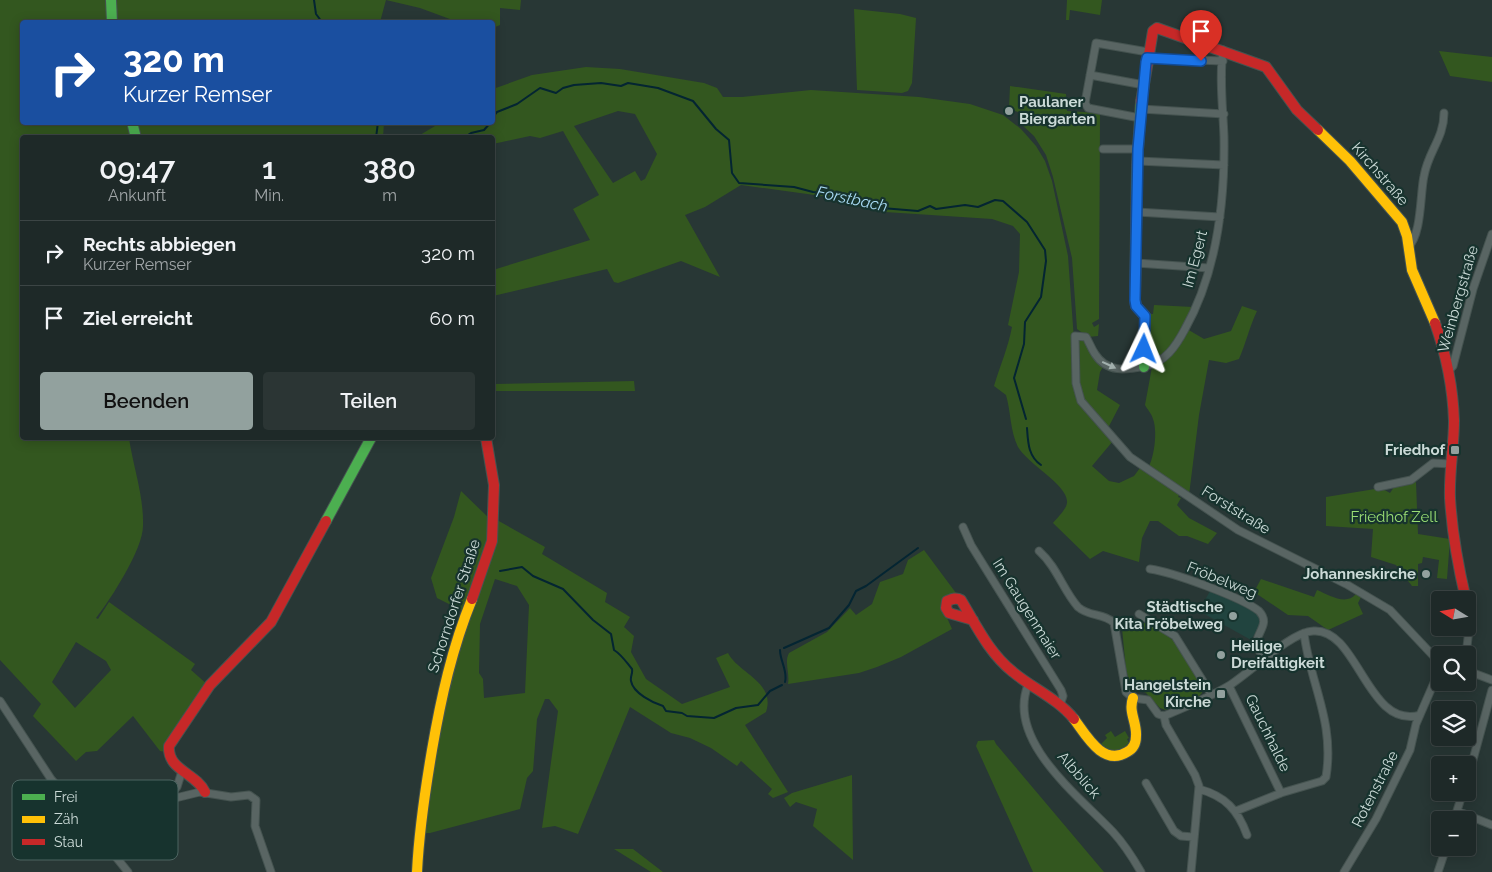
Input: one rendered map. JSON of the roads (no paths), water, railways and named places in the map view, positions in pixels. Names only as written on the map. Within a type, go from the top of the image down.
[{"type":"street","points":[[111,0],[112,20]]},
{"type":"street","name":"Kirchstraße","points":[[1148,55],[1153,31],[1158,28],[1258,62],[1269,70],[1300,113],[1350,160],[1397,215],[1405,230],[1412,270],[1436,325],[1448,371],[1454,422],[1450,464],[1452,522],[1464,591]]},
{"type":"street","points":[[1223,61],[1148,55],[1096,43],[1086,103],[1087,108],[1141,114],[1224,114]]},
{"type":"street","name":"Im Egert","points":[[1075,336],[1086,337],[1095,355],[1105,366],[1120,369],[1144,366],[1162,361],[1181,336],[1198,302],[1220,217],[1224,165],[1223,50]]},
{"type":"street","points":[[1144,366],[1145,316],[1135,304],[1138,149],[1148,55]]},
{"type":"street","points":[[1090,75],[1144,84]]},
{"type":"street","points":[[1408,247],[1414,241],[1422,202],[1424,173],[1442,135],[1444,114]]},
{"type":"street","points":[[1103,149],[1138,149]]},
{"type":"street","points":[[1138,160],[1224,165]]},
{"type":"street","points":[[1137,212],[1220,217]]},
{"type":"street","name":"Weinbergstraße","points":[[1448,371],[1453,366],[1473,289],[1492,234]]},
{"type":"street","points":[[1136,263],[1208,268]]},
{"type":"street","name":"Forststraße","points":[[1075,336],[1076,383],[1081,401],[1130,457],[1238,530],[1350,586],[1390,610],[1431,654]]},
{"type":"street","points":[[205,792],[204,786],[182,771],[168,752],[210,685],[271,622],[370,440]]},
{"type":"street","name":"Schorndorfer Straße","points":[[417,872],[419,826],[443,689],[456,638],[486,562],[492,541],[494,494],[486,440]]},
{"type":"street","points":[[1378,487],[1411,480],[1433,463],[1450,464]]},
{"type":"street","name":"Im Gaugenmaier","points":[[963,528],[976,553],[1062,690],[1063,696],[1060,705]]},
{"type":"street","points":[[1039,552],[1049,560],[1080,608],[1090,614],[1110,619],[1116,630],[1124,688],[1133,698],[1148,700],[1158,714],[1164,716],[1229,686],[1304,633],[1320,631],[1336,640],[1386,708],[1404,715],[1420,715]]},
{"type":"street","name":"Fröbelweg","points":[[1150,569],[1169,573],[1258,609],[1263,615],[1264,622],[1256,646],[1265,659]]},
{"type":"street","points":[[1139,614],[1175,636],[1211,694]]},
{"type":"street","points":[[973,620],[1001,662],[1028,685],[1060,705],[1098,749],[1106,755],[1116,757],[1128,752],[1135,742],[1136,731],[1130,704],[1133,698]]},
{"type":"street","points":[[1236,811],[1281,793],[1325,779],[1327,756],[1325,719],[1304,633]]},
{"type":"street","points":[[1476,674],[1492,680]]},
{"type":"street","name":"Albblick","points":[[1028,685],[1023,700],[1023,711],[1038,747],[1062,782],[1120,840],[1141,872]]},
{"type":"street","name":"Gauchhalde","points":[[1229,686],[1281,793]]},
{"type":"street","name":"Rotenstraße","points":[[1344,872],[1376,818],[1410,750],[1420,715],[1431,690]]},
{"type":"street","points":[[1474,756],[1492,690]]},
{"type":"street","points":[[0,701],[53,780]]},
{"type":"street","points":[[1164,716],[1166,725],[1195,775],[1199,789],[1191,872]]},
{"type":"street","points":[[178,784],[182,771]]},
{"type":"street","points":[[1146,783],[1176,833],[1182,836],[1193,837]]},
{"type":"street","points":[[1199,789],[1218,795],[1236,811],[1246,835]]},
{"type":"street","points":[[178,798],[205,792],[230,797],[248,794],[254,797],[255,826],[271,872]]},
{"type":"street","points":[[1457,811],[1460,801]]},
{"type":"street","points":[[1476,819],[1492,825]]},
{"type":"street","points":[[1438,872],[1443,856]]},
{"type":"street","points":[[118,860],[128,872]]},
{"type":"waterway","points":[[314,0],[316,14],[320,20]]},
{"type":"waterway","name":"Forstbach","points":[[495,114],[517,104],[540,88],[556,93],[563,88],[574,85],[601,83],[621,86],[628,83],[658,88],[693,101],[716,129],[729,140],[732,173],[739,183],[794,187],[813,192],[837,193],[882,208],[918,211],[930,206],[936,209],[965,205],[978,207],[995,200],[1003,201],[1027,222],[1045,250],[1046,261],[1041,297],[1025,322],[1024,344],[1014,378],[1026,419]]},
{"type":"waterway","points":[[376,135],[378,125]]},
{"type":"waterway","name":"Forstbach","points":[[468,135],[484,130],[488,125]]},
{"type":"waterway","name":"Forstbach","points":[[1027,428],[1031,453],[1041,465]]},
{"type":"waterway","points":[[784,648],[829,628],[849,605],[856,591],[866,586],[918,548]]},
{"type":"waterway","points":[[500,571],[522,567],[533,576],[563,589],[593,620],[611,634],[614,650],[622,656],[632,669],[631,681],[635,690],[649,700],[663,706],[666,711],[682,713],[687,716],[714,718],[736,708],[758,705],[770,691],[782,685]]},
{"type":"waterway","points":[[780,650],[786,678],[785,682]]},
{"type":"place","name":"Paulaner Biergarten","points":[[1009,111]]},
{"type":"place","name":"Friedhof","points":[[1455,450]]},
{"type":"place","name":"Johanneskirche","points":[[1426,574]]},
{"type":"place","name":"Städtische Kita Fröbelweg","points":[[1233,616]]},
{"type":"place","name":"Heilige Dreifaltigkeit","points":[[1221,655]]},
{"type":"place","name":"Hangelstein Kirche","points":[[1221,694]]},
{"type":"park label","name":"Friedhof Zell","points":[[1394,517]]}]
